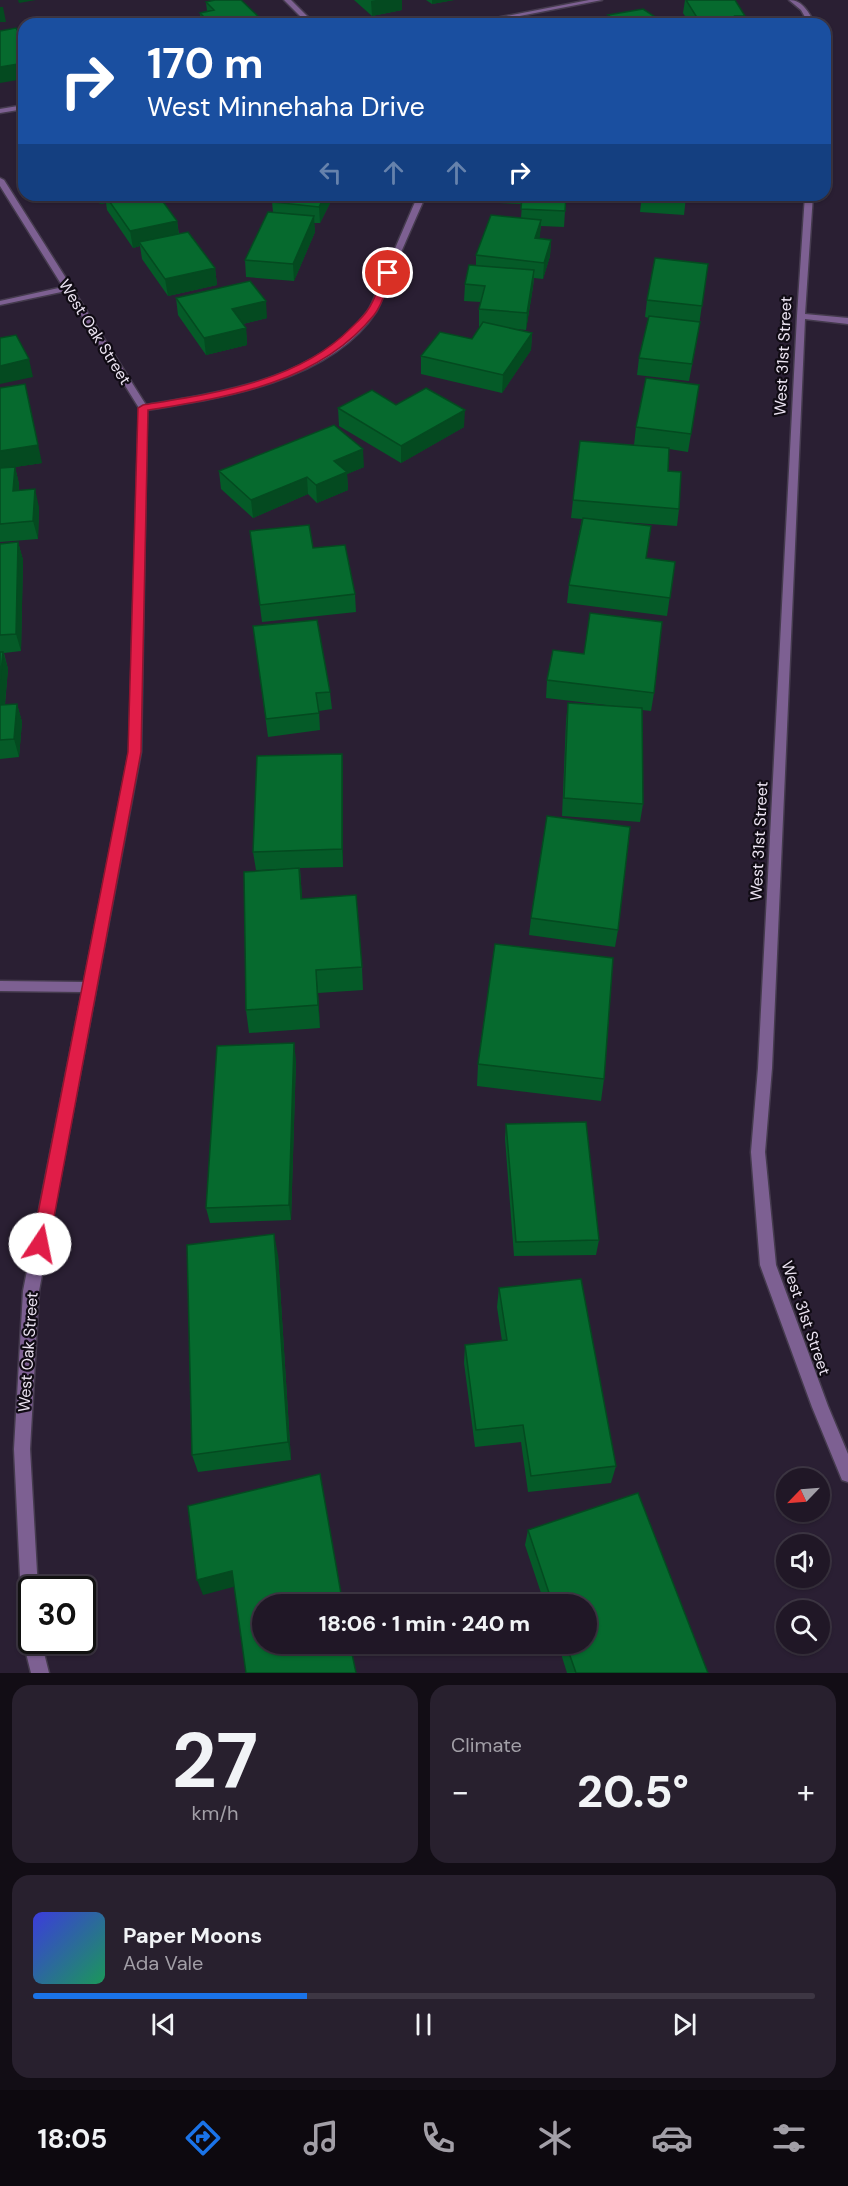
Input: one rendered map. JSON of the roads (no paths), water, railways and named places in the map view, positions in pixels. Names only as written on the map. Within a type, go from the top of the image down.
[{"type":"street","points":[[287,0],[306,18]]},
{"type":"street","points":[[501,18],[599,0]]},
{"type":"street","points":[[792,0],[803,9],[808,18]]},
{"type":"street","points":[[0,111],[18,108]]},
{"type":"street","name":"West Oak Street","points":[[0,180],[143,408],[135,752],[31,1291],[22,1449],[29,1576]]},
{"type":"street","points":[[143,408],[198,399],[258,385],[300,368],[339,346],[372,312],[419,201]]},
{"type":"street","name":"West 31st Street","points":[[808,201],[765,1068],[758,1152],[768,1265],[820,1407],[848,1474]]},
{"type":"street","points":[[0,303],[68,288]]},
{"type":"street","points":[[801,316],[848,321]]},
{"type":"street","points":[[0,986],[89,987]]},
{"type":"street","name":"West Oak Street","points":[[35,1654],[40,1673]]}]
